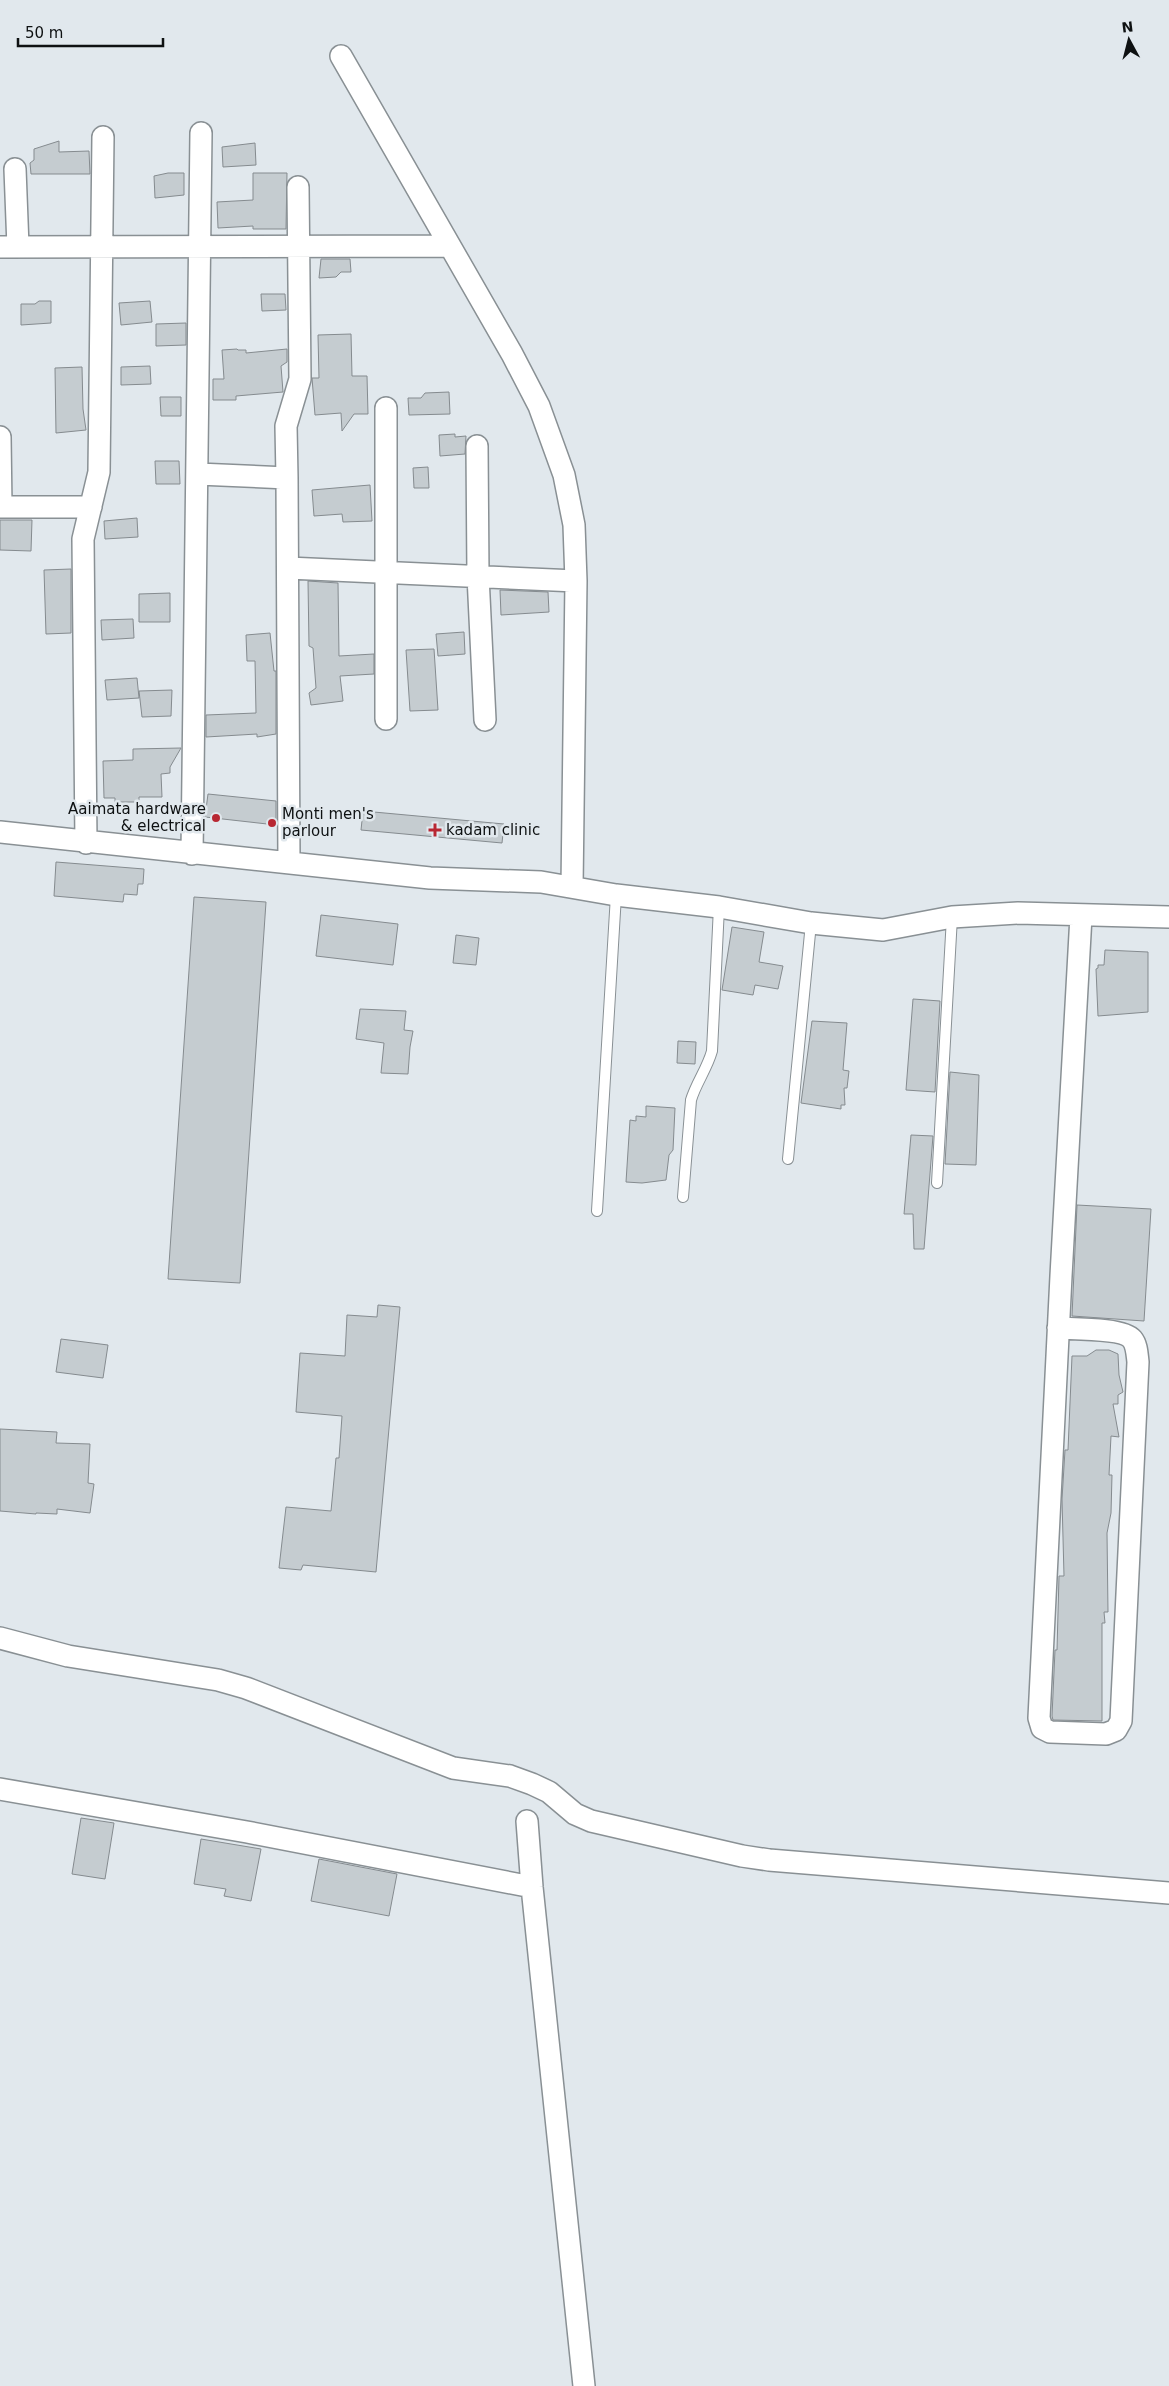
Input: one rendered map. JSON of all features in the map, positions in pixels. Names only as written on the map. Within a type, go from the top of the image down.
[{"type":"street","points":[[341,56],[448,246],[512,354],[539,406],[564,475],[574,525],[576,581],[572,887]]},
{"type":"street","points":[[192,854],[201,133]]},
{"type":"street","points":[[86,843],[82,539],[99,472],[103,137]]},
{"type":"street","points":[[15,169],[9,247],[448,246]]},
{"type":"street","points":[[290,863],[286,426],[300,379],[298,186]]},
{"type":"street","points":[[386,408],[386,719]]},
{"type":"street","points":[[0,437],[1,507],[91,506]]},
{"type":"street","points":[[476,446],[478,576],[484,720]]},
{"type":"street","points":[[198,474],[287,478]]},
{"type":"street","points":[[288,568],[576,581]]},
{"type":"street","points":[[0,832],[86,843],[430,878],[541,882],[616,895],[720,907],[811,923],[883,930],[952,918],[1018,913],[1169,917]]},
{"type":"street","points":[[1058,1328],[1120,1333],[1131,1337],[1136,1346],[1138,1362],[1121,1721],[1116,1730],[1106,1734],[1050,1732],[1042,1728],[1039,1718],[1058,1328],[1082,916]]},
{"type":"street","points":[[0,1638],[68,1656],[218,1680],[246,1688],[453,1768],[510,1776],[532,1784],[549,1792],[575,1814],[591,1821],[742,1856],[1169,1893]]},
{"type":"street","points":[[0,1789],[247,1832],[532,1887]]},
{"type":"street","points":[[527,1821],[532,1887],[584,2386]]},
{"type":"lane","points":[[597,1211],[616,895]]},
{"type":"lane","points":[[683,1197],[691,1100],[694,1088],[708,1064],[712,1051],[720,907]]},
{"type":"lane","points":[[937,1183],[952,918]]},
{"type":"lane","points":[[788,1159],[811,923]]},
{"type":"building","points":[[59,141],[59,152],[89,151],[90,174],[31,174],[30,163],[34,160],[34,149]]},
{"type":"building","points":[[255,143],[256,165],[223,167],[222,147]]},
{"type":"building","points":[[168,173],[184,173],[184,195],[155,198],[154,176]]},
{"type":"building","points":[[253,173],[287,173],[286,229],[253,229],[253,226],[218,228],[217,202],[253,200]]},
{"type":"building","points":[[321,259],[350,259],[351,272],[341,272],[336,277],[319,278]]},
{"type":"building","points":[[261,294],[285,294],[286,310],[262,311]]},
{"type":"building","points":[[39,301],[51,301],[51,323],[21,325],[21,304],[35,304]]},
{"type":"building","points":[[150,301],[152,322],[121,325],[119,303]]},
{"type":"building","points":[[186,323],[186,345],[156,346],[156,324]]},
{"type":"building","points":[[351,334],[352,376],[367,376],[368,414],[354,414],[342,431],[341,413],[315,415],[312,378],[319,378],[318,335]]},
{"type":"building","points":[[287,349],[287,362],[281,366],[283,392],[236,396],[236,400],[213,400],[213,379],[224,379],[222,350],[246,350],[246,353]]},
{"type":"building","points":[[150,366],[151,384],[121,385],[121,367]]},
{"type":"building","points":[[82,367],[83,409],[86,430],[56,433],[55,368]]},
{"type":"building","points":[[449,392],[450,414],[409,415],[408,398],[421,398],[425,393]]},
{"type":"building","points":[[160,397],[181,397],[181,416],[161,416]]},
{"type":"building","points":[[455,434],[455,437],[466,436],[465,454],[440,456],[439,435]]},
{"type":"building","points":[[155,461],[179,461],[180,484],[156,484]]},
{"type":"building","points":[[428,467],[429,488],[414,488],[413,468]]},
{"type":"building","points":[[370,485],[372,521],[343,522],[342,514],[314,516],[312,490]]},
{"type":"building","points":[[137,518],[138,537],[105,539],[104,521]]},
{"type":"building","points":[[0,520],[32,520],[31,551],[0,550]]},
{"type":"building","points":[[71,569],[71,633],[46,634],[44,570]]},
{"type":"building","points":[[308,581],[338,583],[339,656],[374,654],[374,674],[340,676],[343,701],[311,705],[309,693],[316,688],[313,648],[309,646]]},
{"type":"building","points":[[500,590],[548,592],[549,612],[501,615]]},
{"type":"building","points":[[170,593],[170,622],[139,622],[139,594]]},
{"type":"building","points":[[133,619],[134,638],[102,640],[101,620]]},
{"type":"building","points":[[464,632],[465,654],[438,656],[436,634]]},
{"type":"building","points":[[270,633],[274,671],[276,671],[276,734],[257,737],[257,734],[206,737],[206,715],[256,713],[255,661],[247,661],[246,635]]},
{"type":"building","points":[[434,649],[438,710],[410,711],[406,650]]},
{"type":"building","points":[[137,678],[139,698],[107,700],[105,680]]},
{"type":"building","points":[[172,690],[171,716],[142,717],[139,691]]},
{"type":"building","points":[[181,748],[170,767],[170,773],[161,774],[162,797],[139,797],[139,802],[115,802],[115,798],[104,798],[103,761],[133,760],[133,749]]},
{"type":"building","points":[[208,794],[276,801],[276,825],[205,817]]},
{"type":"building","points":[[363,811],[504,824],[502,843],[361,830]]},
{"type":"building","points":[[56,862],[144,869],[143,884],[138,884],[137,895],[124,894],[123,902],[54,896]]},
{"type":"building","points":[[194,897],[266,902],[240,1283],[168,1279]]},
{"type":"building","points":[[321,915],[398,924],[393,965],[316,956]]},
{"type":"building","points":[[732,927],[764,932],[759,962],[783,966],[778,989],[755,985],[753,995],[722,990]]},
{"type":"building","points":[[456,935],[479,938],[476,965],[453,963]]},
{"type":"building","points":[[1105,950],[1148,952],[1148,1012],[1098,1016],[1096,969],[1098,965],[1104,965]]},
{"type":"building","points":[[913,999],[940,1001],[935,1092],[906,1090]]},
{"type":"building","points":[[360,1009],[406,1011],[404,1030],[413,1031],[408,1074],[381,1073],[384,1043],[356,1039]]},
{"type":"building","points":[[812,1021],[847,1023],[843,1070],[849,1071],[847,1088],[844,1088],[845,1105],[841,1105],[841,1109],[801,1103]]},
{"type":"building","points":[[678,1041],[696,1042],[695,1064],[677,1063]]},
{"type":"building","points":[[950,1072],[979,1075],[976,1165],[945,1164]]},
{"type":"building","points":[[646,1106],[675,1108],[673,1150],[669,1155],[666,1180],[642,1183],[626,1182],[630,1120],[636,1121],[636,1116],[646,1117]]},
{"type":"building","points":[[911,1135],[933,1136],[924,1249],[914,1249],[913,1214],[904,1214]]},
{"type":"building","points":[[1077,1205],[1151,1209],[1144,1321],[1072,1316]]},
{"type":"building","points":[[378,1305],[400,1307],[376,1572],[303,1565],[301,1570],[279,1568],[286,1507],[331,1511],[336,1458],[339,1458],[342,1416],[296,1412],[300,1353],[345,1356],[347,1315],[377,1317]]},
{"type":"building","points":[[61,1339],[108,1345],[103,1378],[56,1372]]},
{"type":"building","points":[[1096,1350],[1109,1350],[1118,1354],[1119,1375],[1123,1392],[1118,1395],[1118,1404],[1113,1404],[1119,1437],[1111,1436],[1109,1475],[1112,1475],[1111,1513],[1107,1533],[1108,1612],[1104,1612],[1105,1623],[1102,1623],[1102,1721],[1053,1720],[1059,1576],[1064,1576],[1062,1499],[1065,1450],[1068,1450],[1072,1356],[1087,1356]]},
{"type":"building","points":[[0,1429],[57,1432],[56,1443],[90,1444],[88,1483],[94,1484],[90,1513],[57,1509],[57,1514],[0,1511]]},
{"type":"building","points":[[81,1818],[114,1823],[105,1879],[72,1874]]},
{"type":"building","points":[[201,1839],[261,1849],[251,1901],[224,1896],[226,1889],[194,1884]]},
{"type":"building","points":[[319,1859],[397,1874],[389,1916],[311,1901]]},
{"type":"place","name":"Aaimata hardware & electrical","points":[[216,818]]},
{"type":"place","name":"Monti men's parlour","points":[[272,823]]},
{"type":"place","name":"kadam clinic","points":[[435,830]]}]
